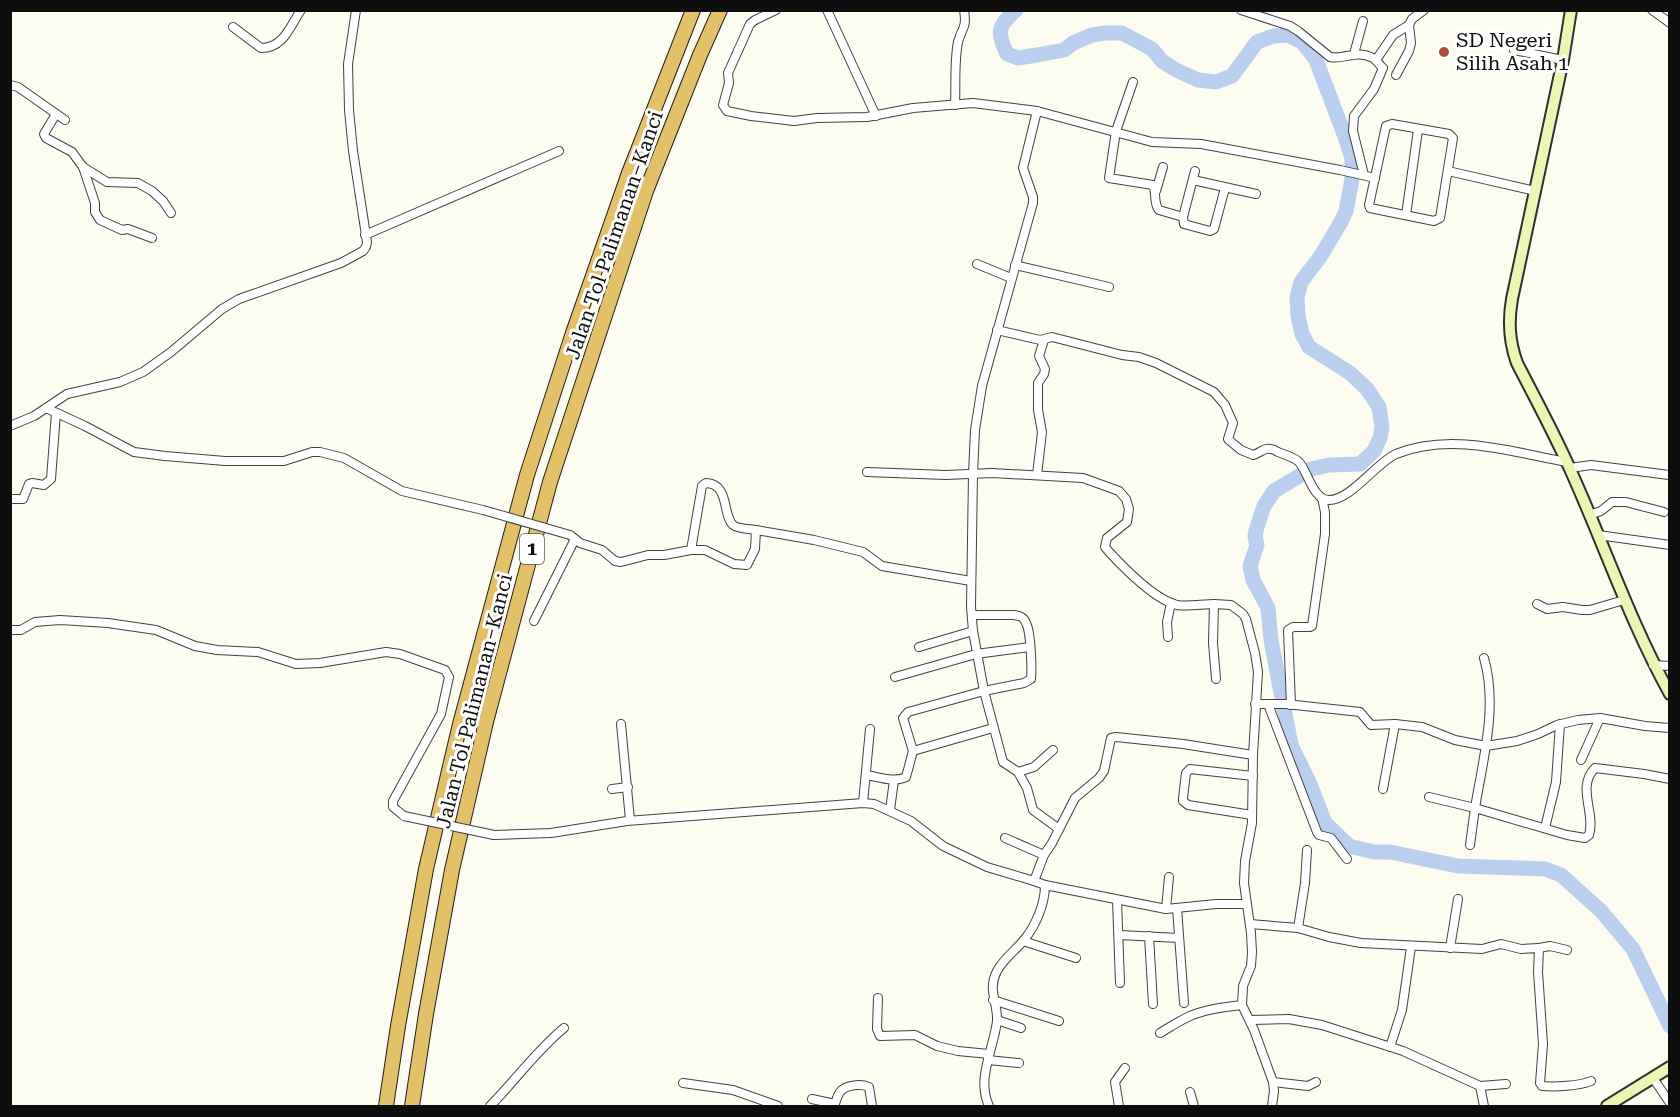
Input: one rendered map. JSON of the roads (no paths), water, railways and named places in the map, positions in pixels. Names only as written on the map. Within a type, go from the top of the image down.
[{"type":"highway","name":"Jalan Tol Palimanan–Kanci","points":[[386,1107],[426,869],[460,724],[527,475],[573,333],[629,173],[693,10]]},
{"type":"highway","name":"Jalan Tol Palimanan–Kanci","points":[[412,1107],[452,870],[486,722],[550,482],[646,191],[720,10]]},
{"type":"street","points":[[233,27],[261,48],[266,48],[288,35],[301,10]]},
{"type":"street","points":[[10,426],[34,416],[67,394],[120,382],[143,372],[239,298],[341,263],[363,251],[367,242],[349,110],[348,64],[356,10]]},
{"type":"street","points":[[776,10],[750,24],[728,74],[729,83],[723,105],[725,109],[751,116],[794,121],[876,116],[913,108],[973,103],[1037,111],[1152,142],[1201,144],[1375,178]]},
{"type":"street","points":[[827,10],[876,116]]},
{"type":"street","points":[[955,105],[958,42],[966,21],[964,10]]},
{"type":"street","points":[[1241,10],[1290,26],[1330,57],[1354,54],[1376,60],[1383,70],[1370,96],[1354,116],[1353,131],[1361,174]]},
{"type":"street","points":[[1376,60],[1393,35],[1405,28],[1424,10]]},
{"type":"street","points":[[1571,10],[1563,60],[1512,299],[1509,331],[1517,363],[1568,465],[1624,600],[1653,664],[1670,694]]},
{"type":"street","points":[[1652,10],[1670,23]]},
{"type":"street","points":[[1354,54],[1363,21]]},
{"type":"street","points":[[1395,75],[1409,51],[1411,43],[1409,24]]},
{"type":"street","points":[[1514,50],[1563,60]]},
{"type":"street","points":[[1133,82],[1116,131],[1109,178],[1153,185],[1156,192]]},
{"type":"street","points":[[10,85],[18,87],[65,120]]},
{"type":"street","points":[[1037,111],[1023,168],[1033,196],[1033,203],[982,386],[975,430],[972,615],[976,654],[1003,762],[1018,772],[1027,788],[1033,810],[1059,829]]},
{"type":"street","points":[[56,114],[44,134],[46,138],[72,152],[83,166],[107,182],[138,183],[152,191],[171,213]]},
{"type":"street","points":[[1392,124],[1419,130],[1449,134],[1453,138],[1439,219],[1434,221],[1369,205],[1386,126],[1392,124]]},
{"type":"street","points":[[1406,215],[1419,130]]},
{"type":"street","points":[[365,235],[559,151]]},
{"type":"street","points":[[83,166],[95,203],[95,212],[100,220],[122,230],[128,229],[152,238]]},
{"type":"street","points":[[1163,166],[1155,203],[1159,210],[1183,217]]},
{"type":"street","points":[[1195,171],[1183,217],[1185,224],[1213,230],[1225,188]]},
{"type":"street","points":[[1448,171],[1535,191]]},
{"type":"street","points":[[1193,180],[1256,194]]},
{"type":"street","points":[[977,264],[1011,278]]},
{"type":"street","points":[[1015,265],[1109,287]]},
{"type":"street","points":[[997,330],[1044,340],[1053,337],[1156,363],[1214,392],[1225,405],[1233,423],[1228,439],[1241,450],[1253,455],[1264,449],[1272,449],[1296,459],[1301,465],[1314,489],[1322,498],[1325,512],[1325,534],[1312,626],[1288,630],[1288,704]]},
{"type":"street","points":[[1037,475],[1042,432],[1038,411],[1038,383],[1045,369],[1039,356],[1044,340]]},
{"type":"street","points":[[46,408],[134,452],[225,461],[284,461],[312,452],[327,453],[344,458],[402,491],[483,510],[572,537],[602,550],[615,561],[621,562],[648,555],[705,550],[734,564],[747,565],[754,549],[756,530]]},
{"type":"street","points":[[10,498],[23,499],[29,484],[45,485],[51,479],[56,413]]},
{"type":"street","points":[[1322,498],[1328,500],[1337,498],[1351,490],[1391,457],[1428,446],[1467,444],[1568,465],[1591,465],[1669,476]]},
{"type":"street","points":[[867,472],[946,475],[992,473],[1083,478],[1119,491],[1126,499],[1129,509],[1127,522],[1109,535],[1105,547],[1116,559],[1146,587],[1171,603],[1179,606],[1232,605],[1243,614],[1255,653],[1258,686],[1255,704],[1252,815],[1244,873],[1252,941],[1251,962],[1244,986],[1242,1005],[1250,1020],[1273,1082],[1272,1107]]},
{"type":"street","points":[[691,550],[702,486],[706,483],[713,483],[725,501],[731,523],[734,526],[814,540],[863,552],[882,566],[971,581]]},
{"type":"street","points":[[1590,514],[1602,511],[1611,502],[1626,502],[1664,512]]},
{"type":"street","points":[[1598,536],[1670,545]]},
{"type":"street","points":[[534,621],[572,537]]},
{"type":"street","points":[[1537,604],[1547,609],[1563,607],[1590,610],[1624,600]]},
{"type":"street","points":[[1168,637],[1167,622],[1171,603]]},
{"type":"street","points":[[1214,604],[1213,643],[1216,679]]},
{"type":"street","points":[[866,775],[894,780],[906,777],[913,751],[903,718],[905,714],[1028,681],[1031,675],[1030,648],[1025,620],[1021,616],[1014,615],[972,615]]},
{"type":"street","points":[[10,630],[21,630],[35,622],[60,620],[108,622],[156,630],[195,646],[217,650],[258,652],[296,664],[320,663],[386,652],[400,654],[445,670],[449,677],[441,712],[393,801],[393,807],[404,816],[494,835],[551,833],[630,820],[874,804],[911,821],[943,846],[987,867],[1045,885],[1166,909],[1216,904],[1246,904]]},
{"type":"street","points":[[919,647],[973,631]]},
{"type":"street","points":[[895,677],[976,654],[1030,648]]},
{"type":"street","points":[[1470,846],[1490,705],[1490,687],[1484,658]]},
{"type":"street","points":[[1653,664],[1670,666]]},
{"type":"street","points":[[1255,704],[1288,704],[1360,712],[1371,725],[1395,724],[1422,728],[1455,741],[1485,746],[1517,741],[1560,724],[1578,720],[1600,718],[1670,728]]},
{"type":"street","points":[[1269,704],[1317,832],[1330,838],[1347,859]]},
{"type":"street","points":[[1581,759],[1600,718]]},
{"type":"street","points":[[621,724],[630,820]]},
{"type":"street","points":[[1383,789],[1395,724]]},
{"type":"street","points":[[1545,828],[1556,782],[1560,724]]},
{"type":"street","points":[[913,751],[993,728]]},
{"type":"street","points":[[863,803],[870,729]]},
{"type":"street","points":[[1034,880],[1044,855],[1075,798],[1090,787],[1104,771],[1108,746],[1112,737],[1183,744],[1253,755]]},
{"type":"street","points":[[1018,772],[1034,767],[1053,750]]},
{"type":"street","points":[[1429,797],[1475,807],[1582,838],[1589,835],[1591,826],[1586,789],[1591,772],[1595,768],[1670,778]]},
{"type":"street","points":[[1252,815],[1188,805],[1183,798],[1186,773],[1191,770],[1253,776]]},
{"type":"street","points":[[890,810],[894,780]]},
{"type":"street","points":[[612,789],[627,787]]},
{"type":"street","points":[[1005,838],[1044,855]]},
{"type":"street","points":[[1298,928],[1307,850]]},
{"type":"street","points":[[1166,909],[1169,877]]},
{"type":"street","points":[[989,1107],[985,1096],[985,1085],[988,1057],[997,1020],[993,1000],[993,982],[1009,954],[1023,941],[1039,914],[1045,895],[1045,885]]},
{"type":"street","points":[[1450,948],[1458,899]]},
{"type":"street","points":[[1117,900],[1120,983]]},
{"type":"street","points":[[1177,909],[1184,1003]]},
{"type":"street","points":[[1250,924],[1298,928],[1361,943],[1482,949],[1501,944],[1524,949],[1550,946],[1567,950]]},
{"type":"street","points":[[1119,935],[1179,938]]},
{"type":"street","points":[[1149,936],[1154,1005]]},
{"type":"street","points":[[1023,941],[1076,958]]},
{"type":"street","points":[[1390,1047],[1400,1021],[1411,946]]},
{"type":"street","points":[[1539,948],[1538,972],[1543,1044],[1540,1083],[1542,1086],[1549,1087],[1578,1085],[1591,1081]]},
{"type":"street","points":[[878,998],[877,1029],[880,1036],[915,1035],[937,1046],[1019,1063]]},
{"type":"street","points":[[993,1000],[1059,1021]]},
{"type":"street","points":[[1160,1032],[1189,1016],[1223,1007],[1242,1005]]},
{"type":"street","points":[[1250,1020],[1289,1019],[1322,1025],[1390,1047],[1480,1086],[1506,1084]]},
{"type":"street","points":[[997,1020],[1021,1028]]},
{"type":"street","points":[[490,1107],[547,1042],[564,1028]]},
{"type":"street","points":[[1119,1107],[1115,1082],[1125,1068]]},
{"type":"street","points":[[1607,1107],[1666,1069]]},
{"type":"street","points":[[1653,1078],[1670,1103]]},
{"type":"street","points":[[1273,1082],[1308,1086],[1316,1082]]},
{"type":"street","points":[[683,1083],[733,1090],[778,1107]]},
{"type":"street","points":[[813,1099],[834,1105],[840,1092],[845,1088],[867,1085],[872,1107]]},
{"type":"street","points":[[1480,1086],[1484,1107]]},
{"type":"street","points":[[1190,1092],[1194,1107]]},
{"type":"waterway","points":[[1016,10],[1005,21],[1000,35],[1007,54],[1018,58],[1064,50],[1073,43],[1092,35],[1122,33],[1152,49],[1162,61],[1176,70],[1198,80],[1216,82],[1232,76],[1257,42],[1273,36],[1288,35],[1302,42],[1316,60],[1352,158],[1352,179],[1346,211],[1341,222],[1320,257],[1301,282],[1297,297],[1298,316],[1302,334],[1309,347],[1350,373],[1367,389],[1379,407],[1382,427],[1374,451],[1360,464],[1329,465],[1311,469],[1274,491],[1264,506],[1257,527],[1255,536],[1257,545],[1250,566],[1253,580],[1268,608],[1271,640],[1291,745],[1310,784],[1325,823],[1349,846],[1458,866],[1545,869],[1561,875],[1601,911],[1633,949],[1670,1026]]},
{"type":"place","name":"SD Negeri Silih Asah 1","points":[[1444,52]]}]
